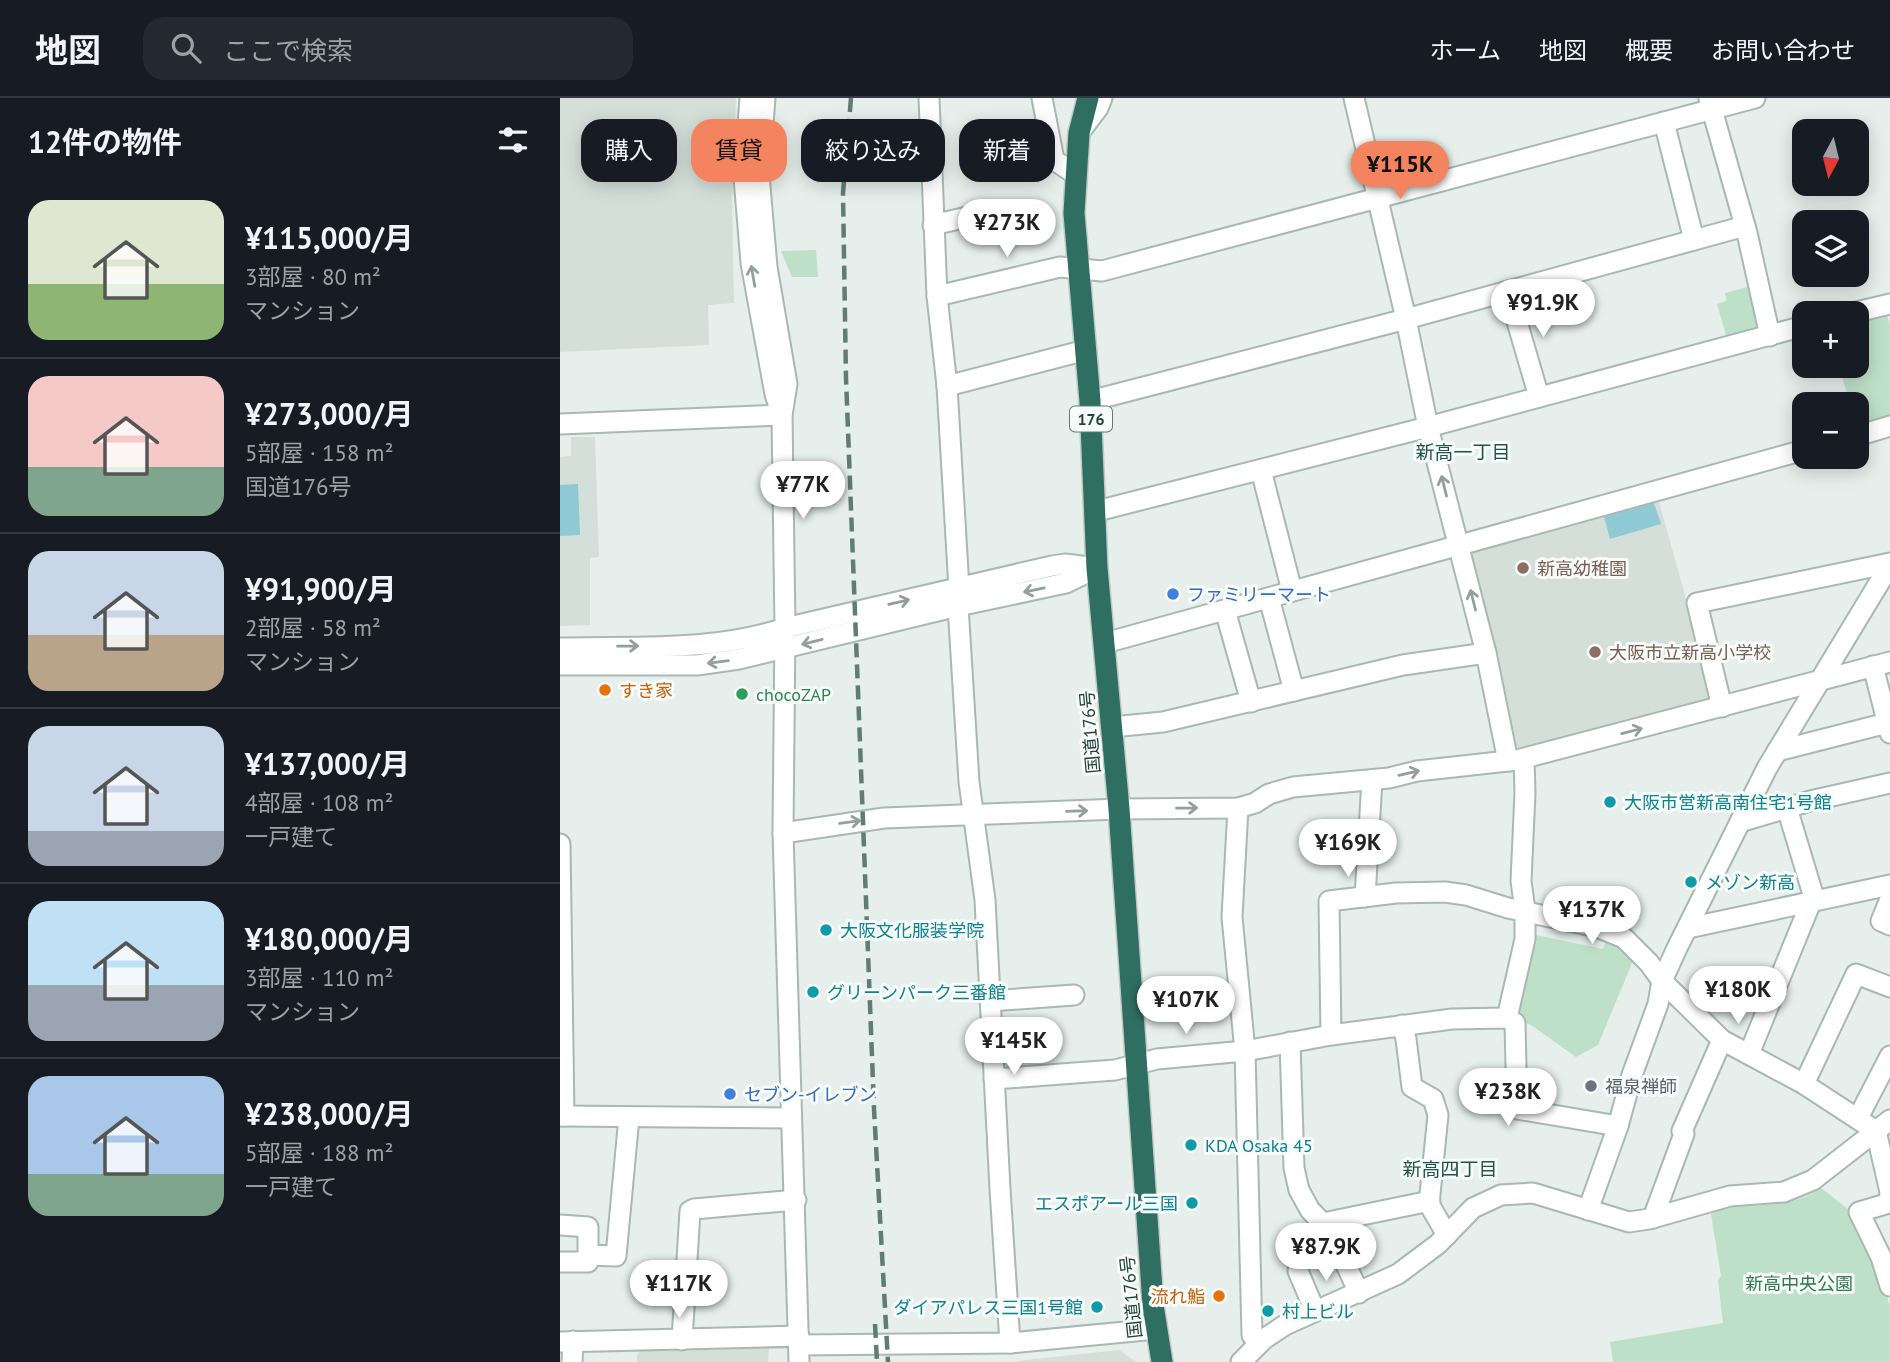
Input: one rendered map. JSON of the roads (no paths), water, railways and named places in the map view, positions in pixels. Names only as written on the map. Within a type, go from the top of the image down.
[{"type":"highway","name":"国道176号","points":[[1088,98],[1079,133],[1074,213],[1090,401],[1097,510],[1097,568],[1119,809],[1135,1065],[1156,1329],[1162,1362]]},
{"type":"street","points":[[750,98],[751,119]]},
{"type":"street","points":[[762,119],[765,98]]},
{"type":"street","points":[[929,98],[937,296],[947,386],[973,815],[985,900],[994,1079],[1002,1349]]},
{"type":"street","points":[[1042,98],[1054,160],[1075,174]]},
{"type":"street","points":[[1077,98],[1079,133]]},
{"type":"street","points":[[1079,133],[1098,108],[1102,98]]},
{"type":"street","points":[[1354,98],[1406,318],[1428,426],[1525,793],[1521,880],[1525,939],[1507,1018]]},
{"type":"street","points":[[1377,193],[1710,102],[1755,98]]},
{"type":"street","points":[[937,296],[1059,267],[1079,270],[1101,259],[1664,122],[1710,102]]},
{"type":"street","points":[[1710,102],[1745,226],[1770,336]]},
{"type":"street","points":[[1664,122],[1694,240]]},
{"type":"street","points":[[752,182],[751,263],[775,394],[782,415],[785,628],[783,833],[799,1348]]},
{"type":"street","points":[[933,225],[976,215]]},
{"type":"street","points":[[1090,401],[1745,226]]},
{"type":"street","points":[[1508,291],[1539,397]]},
{"type":"street","points":[[1869,309],[1890,304]]},
{"type":"street","points":[[1097,510],[1261,470],[1792,330]]},
{"type":"street","points":[[947,386],[1086,350]]},
{"type":"street","points":[[560,424],[782,415]]},
{"type":"street","points":[[1869,432],[1890,426]]},
{"type":"street","points":[[1105,643],[1792,453]]},
{"type":"street","points":[[1261,470],[1292,591]]},
{"type":"street","points":[[560,665],[697,665],[739,659],[785,648],[1065,564],[1097,568]]},
{"type":"street","points":[[1588,1210],[1658,1004],[1662,981],[1777,751],[1890,564]]},
{"type":"street","points":[[1723,706],[1697,603],[1890,564]]},
{"type":"street","points":[[560,648],[704,644],[755,638],[785,628],[958,597]]},
{"type":"street","points":[[1269,598],[1294,691]]},
{"type":"street","points":[[1225,610],[1251,702]]},
{"type":"street","points":[[1112,727],[1163,722],[1403,665],[1486,653]]},
{"type":"street","points":[[783,833],[884,818],[1119,809],[1238,808],[1293,787],[1372,780],[1417,771],[1516,760],[1881,664],[1889,728],[1777,751]]},
{"type":"street","points":[[1365,897],[1372,780]]},
{"type":"street","points":[[1740,822],[1890,783]]},
{"type":"street","points":[[1238,808],[1232,917],[1245,1051],[1252,1335],[1258,1344]]},
{"type":"street","points":[[1749,1054],[1813,902],[1787,808]]},
{"type":"street","points":[[560,844],[562,1116],[792,1118]]},
{"type":"street","points":[[1688,928],[1890,885]]},
{"type":"street","points":[[1331,1034],[1329,901],[1396,892],[1466,895],[1508,908],[1597,926],[1623,938],[1722,1040],[1804,1084],[1858,1118],[1883,1125]]},
{"type":"street","points":[[1890,899],[1881,921],[1890,925]]},
{"type":"street","points":[[1804,1084],[1856,974],[1890,987]]},
{"type":"street","points":[[990,1001],[1074,995]]},
{"type":"street","points":[[994,1079],[1112,1070],[1157,1059],[1245,1051],[1331,1034],[1452,1019],[1507,1018],[1515,1023],[1517,1109],[1618,1126]]},
{"type":"street","points":[[1402,1025],[1412,1087],[1433,1099],[1438,1115],[1430,1201],[1447,1235]]},
{"type":"street","points":[[1653,1218],[1684,1134],[1682,1131],[1722,1040]]},
{"type":"street","points":[[1290,1042],[1294,1168],[1299,1191],[1310,1210],[1331,1232],[1359,1293]]},
{"type":"street","points":[[1858,1118],[1890,1056]]},
{"type":"street","points":[[588,1255],[616,1256],[629,1117]]},
{"type":"street","points":[[1241,1362],[1258,1344],[1285,1325],[1398,1274],[1447,1235],[1473,1208],[1501,1195],[1533,1193],[1629,1222],[1653,1218],[1730,1196],[1784,1192],[1813,1180],[1883,1125]]},
{"type":"street","points":[[1883,1125],[1889,1203],[1859,1212],[1881,1257],[1890,1283]]},
{"type":"street","points":[[682,1340],[690,1211],[796,1200]]},
{"type":"street","points":[[1323,1223],[1430,1201]]},
{"type":"street","points":[[560,1225],[588,1227],[588,1262],[560,1262]]},
{"type":"street","points":[[1298,1270],[1315,1311]]},
{"type":"street","points":[[572,1362],[566,1342],[682,1340],[864,1354],[1002,1349],[1156,1329]]},
{"type":"water","points":[[578,484],[580,535],[560,536],[560,485]]},
{"type":"water","points":[[1654,503],[1661,524],[1610,539],[1604,517]]},
{"type":"railway","points":[[851,98],[843,193],[846,378],[874,1109],[888,1362]]},
{"type":"railway","points":[[875,1324],[877,1362]]},
{"type":"place","name":"新高幼稚園","points":[[1523,568]]},
{"type":"place","name":"ファミリーマート","points":[[1173,594]]},
{"type":"place","name":"大阪市立新高小学校","points":[[1595,652]]},
{"type":"place","name":"すき家","points":[[605,690]]},
{"type":"place","name":"chocoZAP","points":[[742,694]]},
{"type":"place","name":"大阪市営新高南住宅1号館","points":[[1610,802]]},
{"type":"place","name":"メゾン新高","points":[[1691,882]]},
{"type":"place","name":"大阪文化服装学院","points":[[826,930]]},
{"type":"place","name":"グリーンパーク三番館","points":[[813,992]]},
{"type":"place","name":"福泉禅師","points":[[1591,1086]]},
{"type":"place","name":"セブン-イレブン","points":[[730,1094]]},
{"type":"place","name":"KDA Osaka 45","points":[[1191,1145]]},
{"type":"place","name":"エスポアール三国","points":[[1192,1203]]},
{"type":"place","name":"流れ鮨","points":[[1219,1296]]},
{"type":"place","name":"ダイアパレス三国1号館","points":[[1097,1307]]},
{"type":"place","name":"村上ビル","points":[[1268,1311]]},
{"type":"district","name":"新高一丁目","points":[[1463,452]]},
{"type":"district","name":"新高四丁目","points":[[1450,1169]]},
{"type":"park label","name":"新高中央公園","points":[[1799,1283]]}]
